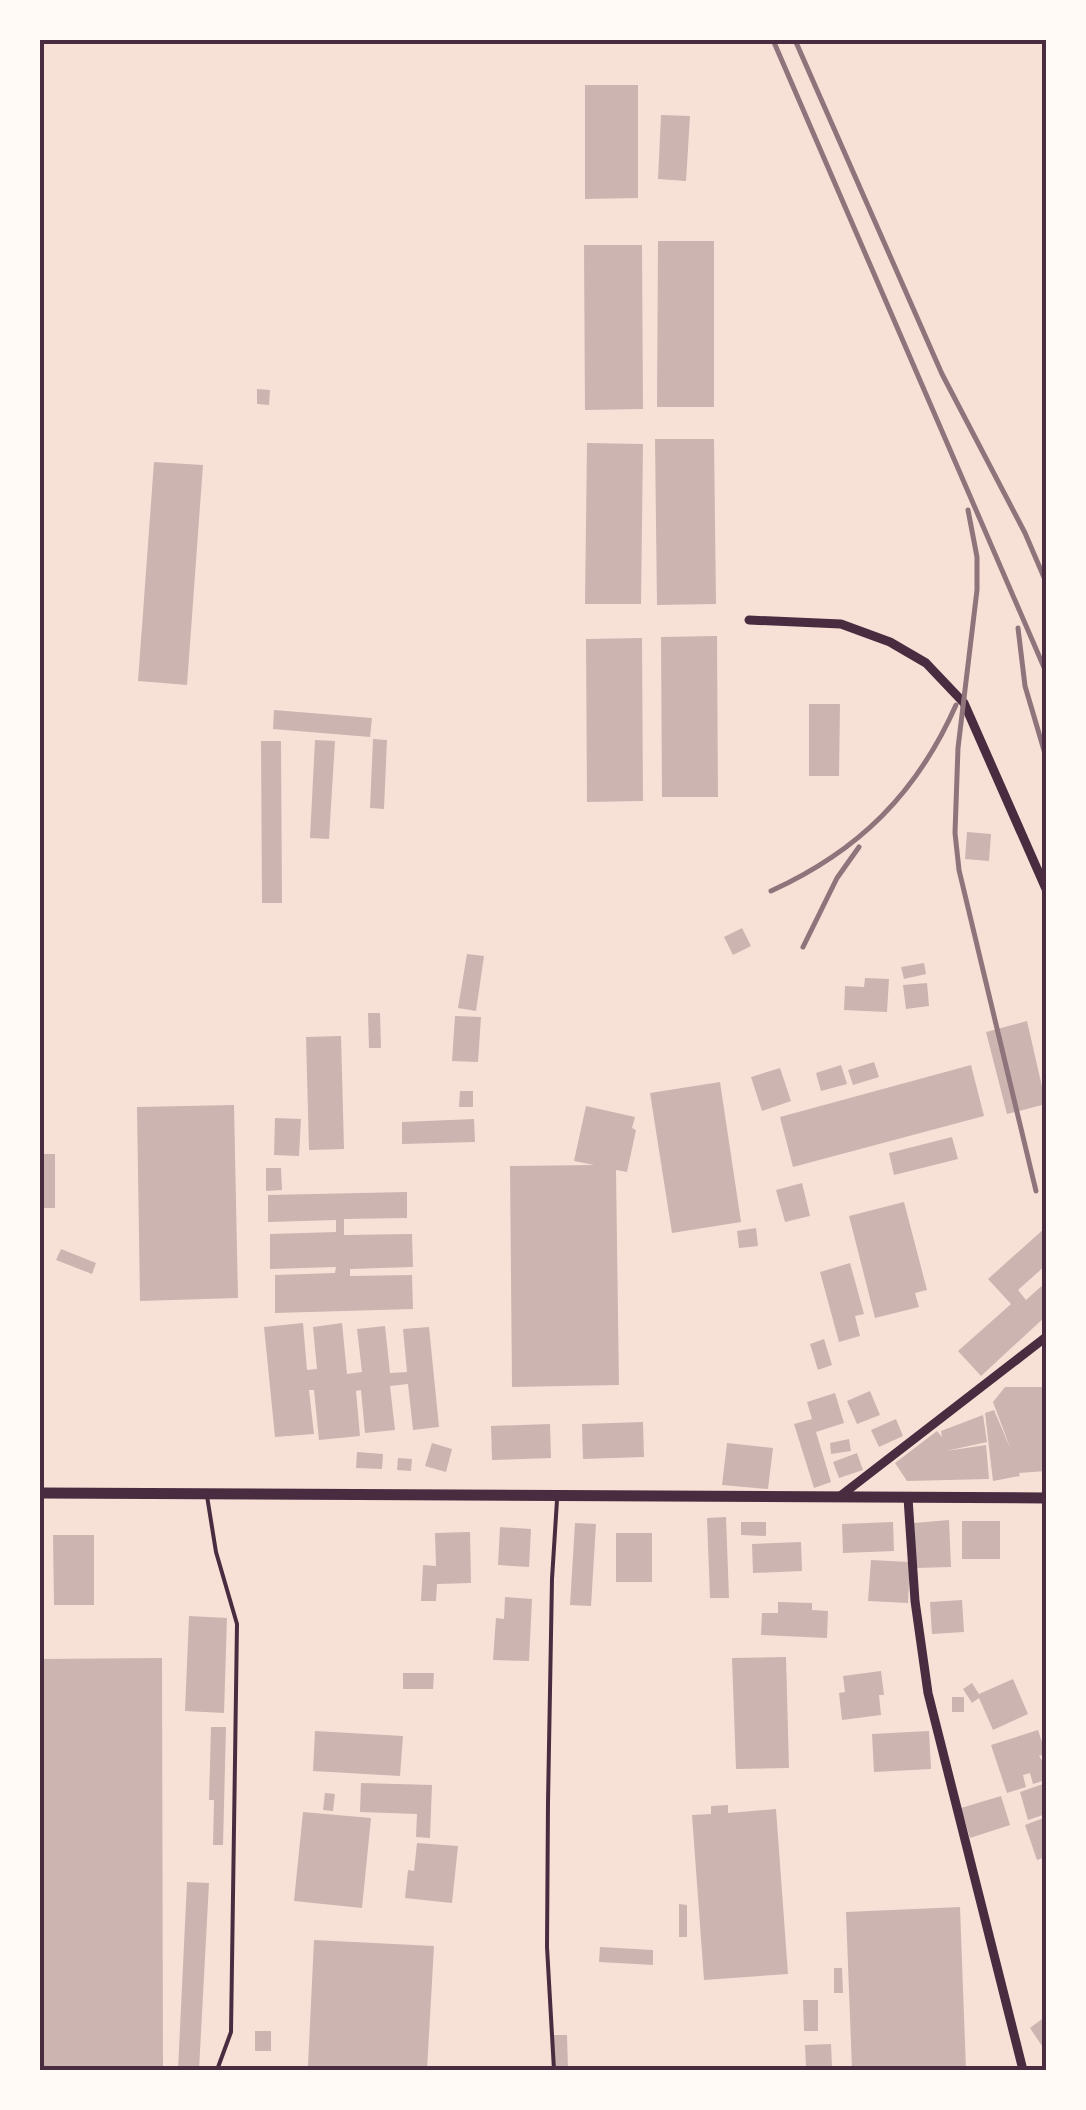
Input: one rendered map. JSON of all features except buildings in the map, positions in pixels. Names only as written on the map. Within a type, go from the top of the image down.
[{"type":"main road","points":[[40,1493],[1046,1498]]},
{"type":"street","points":[[749,620],[841,624],[890,642],[926,663],[964,703],[1046,889]]},
{"type":"street","points":[[838,1497],[1046,1337]]},
{"type":"street","points":[[908,1498],[915,1601],[928,1692],[1022,2070]]},
{"type":"lane","points":[[206,1494],[216,1552],[238,1624],[231,2032],[216,2070]]},
{"type":"lane","points":[[554,2070],[548,1910],[557,1495]]},
{"type":"railway","points":[[773,40],[1046,672]]},
{"type":"railway","points":[[795,40],[942,374],[1025,533],[1046,582]]},
{"type":"railway","points":[[968,510],[977,557],[977,590],[958,748],[955,833],[959,870],[1036,1191]]},
{"type":"railway","points":[[1018,628],[1025,686],[1046,757]]},
{"type":"railway","points":[[771,891],[832,857],[882,816],[923,766],[956,705]]},
{"type":"railway","points":[[803,947],[837,878],[859,847]]}]
